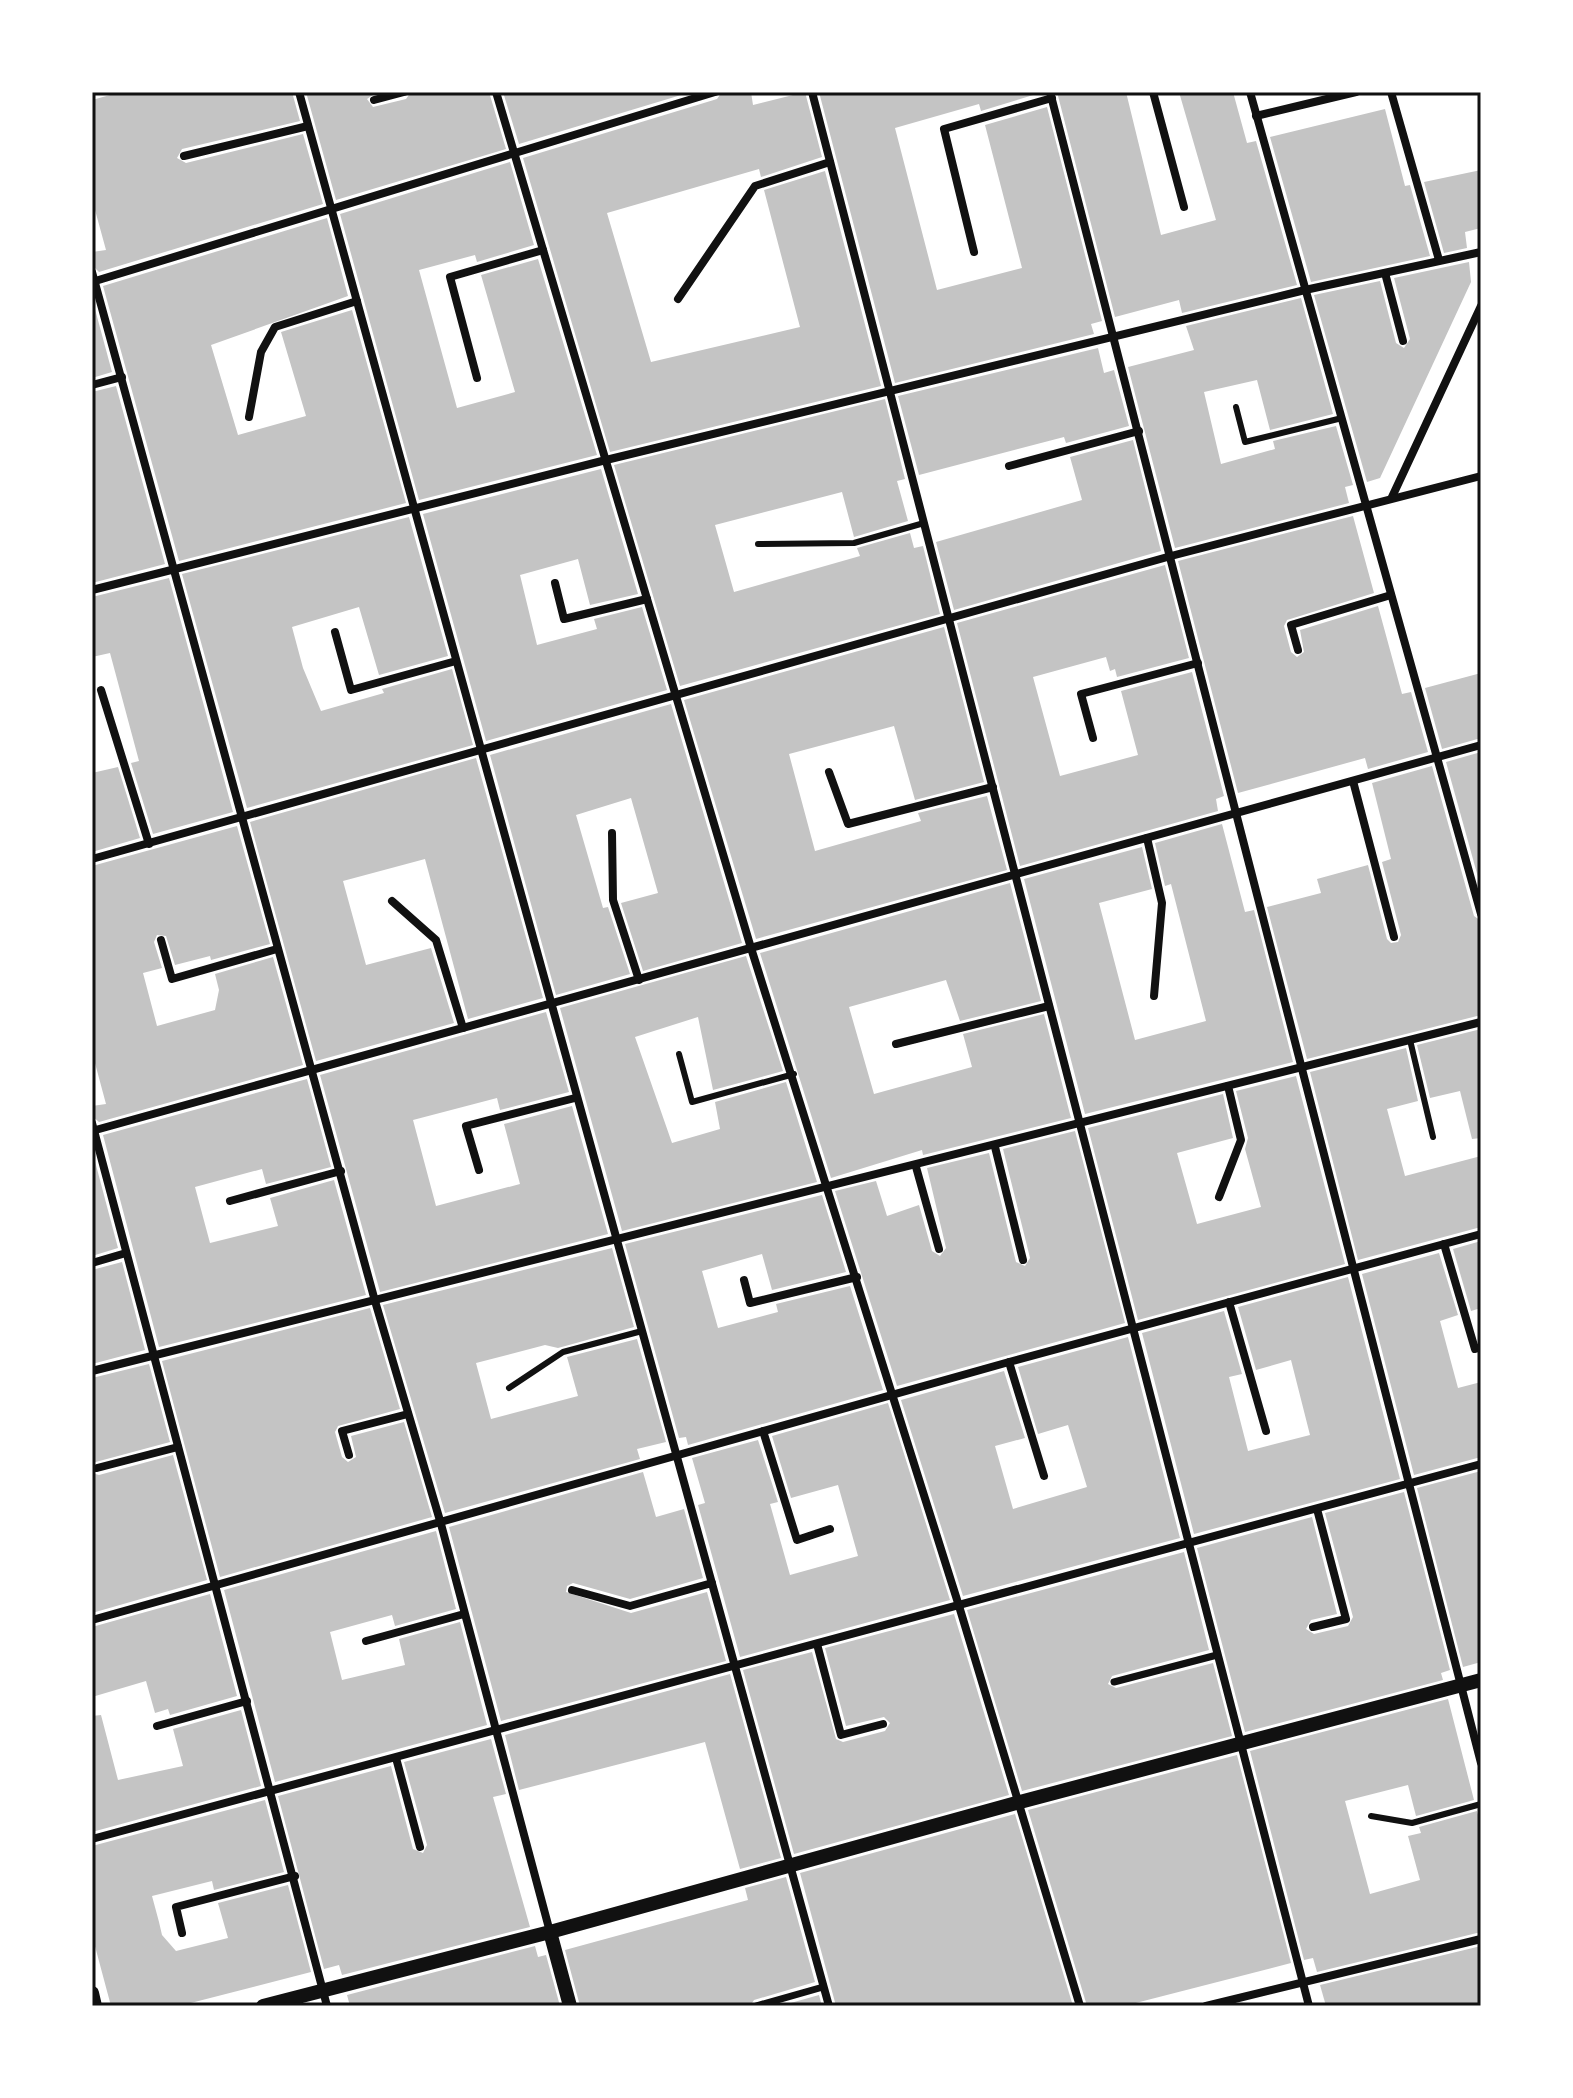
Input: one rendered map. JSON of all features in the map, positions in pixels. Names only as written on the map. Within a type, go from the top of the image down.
[{"type":"street","points":[[299,92],[575,1098],[829,2006]]},
{"type":"street","points":[[374,100],[404,92]]},
{"type":"street","points":[[496,92],[751,948],[794,1074],[1020,1802],[1080,2006]]},
{"type":"street","points":[[570,2006],[441,1524],[375,1301],[93,278],[715,92]]},
{"type":"street","points":[[812,92],[1309,2006]]},
{"type":"street","points":[[1153,92],[1184,207]]},
{"type":"street","points":[[1250,92],[1481,914]]},
{"type":"street","points":[[1256,116],[1356,92]]},
{"type":"street","points":[[1391,92],[1439,260]]},
{"type":"street","points":[[974,252],[944,129],[1051,95],[1481,1763]]},
{"type":"street","points":[[184,156],[308,126]]},
{"type":"street","points":[[678,299],[755,186],[830,162]]},
{"type":"street","points":[[477,378],[450,277],[543,250]]},
{"type":"street","points":[[92,590],[606,460],[890,394],[1305,290],[1481,252]]},
{"type":"street","points":[[1385,273],[1403,341]]},
{"type":"street","points":[[249,417],[261,352],[275,327],[357,301]]},
{"type":"street","points":[[1392,497],[1481,306]]},
{"type":"street","points":[[92,385],[122,377]]},
{"type":"street","points":[[1009,466],[1139,431]]},
{"type":"street","points":[[92,859],[244,819],[1171,556],[1481,476]]},
{"type":"street","points":[[555,583],[564,619],[647,599]]},
{"type":"street","points":[[1298,650],[1291,625],[1391,595]]},
{"type":"street","points":[[335,632],[351,690],[456,661]]},
{"type":"street","points":[[1093,738],[1081,694],[1198,663]]},
{"type":"street","points":[[101,690],[149,844]]},
{"type":"street","points":[[327,2006],[295,1876],[93,1128],[639,980],[1481,745]]},
{"type":"street","points":[[829,772],[848,824],[993,787]]},
{"type":"street","points":[[1353,781],[1394,937]]},
{"type":"street","points":[[612,833],[613,900],[639,980]]},
{"type":"street","points":[[1147,838],[1162,903],[1154,996]]},
{"type":"street","points":[[392,901],[436,940],[463,1028]]},
{"type":"street","points":[[161,940],[172,979],[277,949]]},
{"type":"street","points":[[896,1044],[1049,1006]]},
{"type":"street","points":[[92,1371],[1080,1126],[1481,1022]]},
{"type":"street","points":[[1219,1197],[1241,1140],[1228,1086]]},
{"type":"street","points":[[479,1170],[466,1126],[575,1098]]},
{"type":"street","points":[[995,1147],[1023,1260]]},
{"type":"street","points":[[916,1167],[939,1249]]},
{"type":"street","points":[[230,1201],[341,1171]]},
{"type":"street","points":[[92,1620],[1009,1362],[1481,1234]]},
{"type":"street","points":[[1444,1244],[1475,1349],[1481,1347]]},
{"type":"street","points":[[92,1263],[126,1253]]},
{"type":"street","points":[[744,1280],[750,1303],[857,1277]]},
{"type":"street","points":[[1229,1302],[1266,1431]]},
{"type":"street","points":[[1009,1362],[1044,1476]]},
{"type":"street","points":[[349,1455],[342,1431],[408,1414]]},
{"type":"street","points":[[763,1431],[797,1540],[830,1529]]},
{"type":"street","points":[[97,1468],[178,1447]]},
{"type":"street","points":[[92,1839],[1481,1464]]},
{"type":"street","points":[[1313,1627],[1346,1619],[1317,1509]]},
{"type":"street","points":[[572,1590],[630,1606],[712,1583]]},
{"type":"street","points":[[366,1641],[464,1614]]},
{"type":"street","points":[[817,1644],[841,1735],[883,1724]]},
{"type":"street","points":[[1114,1682],[1217,1655]]},
{"type":"street","points":[[263,2006],[550,1932],[1020,1802],[1481,1680]]},
{"type":"street","points":[[157,1726],[247,1701]]},
{"type":"street","points":[[396,1758],[420,1847]]},
{"type":"street","points":[[182,1933],[176,1907],[295,1876]]},
{"type":"street","points":[[1206,2006],[1481,1939]]},
{"type":"street","points":[[756,2006],[823,1987]]},
{"type":"street","points":[[92,1993],[95,2006]]},
{"type":"lane","points":[[1236,407],[1245,442],[1342,418]]},
{"type":"lane","points":[[758,544],[854,543],[924,523]]},
{"type":"lane","points":[[1410,1040],[1433,1137]]},
{"type":"lane","points":[[679,1054],[692,1102],[794,1074]]},
{"type":"lane","points":[[509,1388],[563,1352],[642,1331]]},
{"type":"lane","points":[[1371,1816],[1412,1823],[1481,1804]]},
{"type":"building","points":[[121,92],[292,92],[300,121],[182,149],[177,158],[186,163],[303,134],[323,204],[99,272],[92,265],[92,252],[106,250],[92,199],[92,100]]},
{"type":"building","points":[[306,92],[377,92],[367,99],[373,107],[406,99],[411,92],[489,92],[506,149],[336,200]]},
{"type":"building","points":[[503,92],[691,92],[519,144]]},
{"type":"building","points":[[722,92],[751,92],[753,105],[805,92],[822,157],[761,177],[759,169],[607,213],[651,362],[800,327],[764,190],[825,171],[881,386],[610,452],[523,158],[717,99]]},
{"type":"building","points":[[819,92],[1043,92],[981,111],[979,104],[895,128],[937,290],[1022,268],[985,125],[1047,107],[1102,321],[1091,324],[1094,334],[895,383]]},
{"type":"building","points":[[1057,92],[1126,92],[1161,235],[1216,220],[1179,92],[1233,92],[1247,143],[1256,141],[1297,285],[1182,313],[1179,300],[1115,317]]},
{"type":"building","points":[[1385,109],[1405,186],[1410,185],[1430,256],[1311,282],[1270,137]]},
{"type":"building","points":[[510,162],[534,245],[477,262],[475,255],[419,270],[457,408],[515,392],[481,275],[538,259],[597,455],[419,500],[340,214]]},
{"type":"building","points":[[1481,170],[1481,228],[1465,232],[1467,248],[1444,253],[1424,182]]},
{"type":"building","points":[[327,218],[348,296],[211,345],[238,435],[306,416],[281,332],[352,310],[406,503],[179,561],[103,286]]},
{"type":"building","points":[[1469,262],[1471,282],[1380,478],[1367,482],[1314,295],[1380,281],[1396,343],[1404,348],[1410,339],[1394,278]]},
{"type":"building","points":[[92,298],[112,372],[92,378]]},
{"type":"building","points":[[1301,298],[1333,414],[1270,430],[1257,380],[1204,392],[1221,464],[1275,449],[1273,441],[1336,426],[1353,485],[1345,487],[1349,503],[1175,548],[1128,367],[1194,350],[1186,326]]},
{"type":"building","points":[[1098,348],[1104,373],[1114,370],[1129,426],[1066,443],[1064,437],[919,475],[898,396]]},
{"type":"building","points":[[116,386],[165,564],[92,583],[92,392]]},
{"type":"building","points":[[885,399],[905,479],[897,481],[908,521],[854,537],[842,492],[715,525],[734,592],[860,556],[857,548],[910,533],[914,548],[923,546],[940,614],[680,686],[614,465]]},
{"type":"building","points":[[1133,440],[1161,551],[954,610],[936,542],[1082,500],[1070,457]]},
{"type":"building","points":[[601,469],[638,594],[590,605],[578,559],[520,575],[537,645],[597,629],[594,619],[642,607],[667,690],[486,741],[423,514]]},
{"type":"building","points":[[1353,516],[1374,593],[1287,620],[1284,626],[1291,652],[1297,657],[1304,652],[1300,630],[1378,606],[1402,694],[1411,692],[1428,752],[1368,769],[1365,758],[1238,793],[1178,561]]},
{"type":"building","points":[[409,517],[448,656],[379,675],[359,607],[292,627],[303,668],[321,711],[452,669],[473,745],[247,808],[182,574]]},
{"type":"building","points":[[1165,565],[1189,658],[1117,677],[1115,669],[1110,671],[1106,657],[1033,677],[1060,776],[1138,755],[1121,691],[1192,672],[1224,796],[1216,799],[1218,811],[1020,866],[957,623]]},
{"type":"building","points":[[169,578],[233,812],[153,834],[131,763],[139,761],[110,653],[92,657],[92,597]]},
{"type":"building","points":[[944,627],[984,782],[915,800],[894,726],[789,754],[815,851],[921,821],[918,813],[987,796],[1007,870],[756,939],[684,700]]},
{"type":"building","points":[[1481,673],[1481,738],[1442,749],[1425,688]]},
{"type":"building","points":[[671,704],[742,943],[643,971],[621,903],[658,893],[631,798],[576,815],[603,908],[608,907],[630,974],[556,995],[490,755]]},
{"type":"building","points":[[1481,752],[1481,888],[1446,762]]},
{"type":"building","points":[[476,758],[543,998],[468,1019],[425,859],[343,881],[366,965],[431,948],[454,1023],[316,1061],[250,822]]},
{"type":"building","points":[[1432,766],[1474,916],[1481,921],[1481,1015],[1307,1059],[1267,907],[1321,893],[1317,879],[1368,865],[1387,939],[1391,943],[1398,942],[1401,935],[1382,862],[1391,859],[1372,783]]},
{"type":"building","points":[[118,767],[140,838],[92,852],[92,773]]},
{"type":"building","points":[[1222,824],[1245,912],[1254,910],[1293,1062],[1085,1114],[1024,879],[1142,847],[1152,889],[1099,903],[1135,1040],[1206,1021],[1171,884],[1165,886],[1155,843]]},
{"type":"building","points":[[237,826],[270,944],[211,960],[210,956],[175,965],[166,936],[157,935],[154,942],[162,968],[143,973],[157,1026],[215,1010],[219,990],[215,974],[273,957],[303,1065],[99,1122],[92,1116],[92,1106],[106,1104],[92,1052],[92,866]]},
{"type":"building","points":[[1010,883],[1041,1001],[960,1021],[946,980],[849,1007],[874,1094],[972,1067],[963,1034],[1044,1014],[1071,1118],[923,1155],[922,1150],[831,1178],[760,953]]},
{"type":"building","points":[[746,956],[783,1071],[713,1090],[698,1017],[635,1037],[672,1143],[720,1129],[715,1102],[786,1082],[817,1182],[622,1231],[560,1008]]},
{"type":"building","points":[[546,1012],[569,1092],[500,1110],[497,1098],[413,1120],[436,1206],[520,1184],[504,1124],[572,1106],[608,1234],[380,1292],[320,1075]]},
{"type":"building","points":[[1481,1029],[1481,1138],[1472,1139],[1460,1091],[1430,1098],[1417,1045]]},
{"type":"building","points":[[1406,1048],[1418,1101],[1387,1109],[1405,1176],[1481,1156],[1481,1227],[1358,1260],[1310,1072]]},
{"type":"building","points":[[1296,1076],[1345,1264],[1138,1320],[1088,1128],[1223,1094],[1233,1138],[1177,1153],[1197,1224],[1261,1207],[1245,1149],[1248,1138],[1236,1091]]},
{"type":"building","points":[[307,1079],[331,1167],[266,1184],[262,1169],[195,1187],[210,1243],[278,1226],[270,1198],[334,1180],[366,1295],[159,1347],[103,1135]]},
{"type":"building","points":[[1075,1131],[1125,1323],[897,1386],[835,1191],[876,1181],[887,1216],[919,1205],[932,1251],[940,1256],[946,1248],[927,1168],[989,1153],[1016,1262],[1025,1266],[1030,1258],[1003,1149]]},
{"type":"building","points":[[92,1150],[118,1248],[92,1256]]},
{"type":"building","points":[[822,1195],[846,1272],[772,1290],[762,1254],[702,1271],[718,1328],[778,1312],[776,1304],[850,1286],[883,1390],[688,1445],[686,1437],[679,1438],[625,1244]]},
{"type":"building","points":[[1481,1241],[1481,1308],[1471,1311],[1453,1249]]},
{"type":"building","points":[[612,1248],[634,1327],[558,1348],[545,1345],[476,1363],[491,1419],[578,1396],[567,1357],[637,1339],[666,1442],[637,1449],[640,1459],[445,1513],[383,1305]]},
{"type":"building","points":[[1439,1253],[1458,1315],[1440,1321],[1458,1388],[1481,1382],[1481,1457],[1414,1475],[1362,1274]]},
{"type":"building","points":[[122,1262],[145,1350],[92,1364],[92,1270]]},
{"type":"building","points":[[1348,1277],[1400,1479],[1194,1534],[1142,1333],[1224,1311],[1242,1374],[1229,1377],[1248,1451],[1310,1435],[1291,1360],[1256,1370],[1238,1307]]},
{"type":"building","points":[[370,1308],[400,1409],[338,1426],[335,1432],[342,1457],[348,1462],[356,1457],[351,1436],[404,1422],[432,1517],[220,1577],[162,1361]]},
{"type":"building","points":[[1128,1337],[1180,1538],[963,1596],[901,1400],[1004,1371],[1025,1438],[995,1446],[1013,1509],[1087,1487],[1068,1425],[1038,1434],[1018,1367]]},
{"type":"building","points":[[149,1364],[170,1442],[92,1463],[92,1378]]},
{"type":"building","points":[[888,1403],[950,1600],[740,1657],[698,1505],[705,1503],[692,1458],[758,1440],[778,1502],[770,1504],[790,1575],[858,1556],[838,1485],[791,1498],[772,1436]]},
{"type":"building","points":[[173,1455],[207,1580],[92,1613],[92,1473],[99,1475]]},
{"type":"building","points":[[1481,1471],[1481,1662],[1463,1667],[1417,1488]]},
{"type":"building","points":[[643,1472],[656,1517],[684,1509],[703,1578],[630,1599],[573,1583],[567,1586],[566,1592],[631,1613],[707,1592],[726,1661],[501,1721],[449,1527]]},
{"type":"building","points":[[1404,1492],[1450,1670],[1441,1673],[1443,1680],[1245,1732],[1197,1548],[1312,1517],[1337,1614],[1311,1620],[1306,1629],[1314,1634],[1348,1626],[1353,1617],[1325,1513]]},
{"type":"building","points":[[436,1531],[456,1609],[395,1626],[392,1615],[330,1632],[342,1680],[405,1665],[399,1639],[460,1622],[487,1725],[275,1782],[224,1590]]},
{"type":"building","points":[[1184,1552],[1209,1650],[1112,1676],[1108,1684],[1116,1688],[1213,1663],[1232,1736],[1022,1791],[967,1610]]},
{"type":"building","points":[[210,1594],[237,1696],[170,1715],[168,1709],[155,1713],[146,1681],[92,1697],[92,1627]]},
{"type":"building","points":[[954,1614],[1009,1795],[794,1854],[743,1670],[812,1652],[836,1739],[843,1742],[885,1731],[890,1723],[884,1717],[846,1726],[825,1648]]},
{"type":"building","points":[[730,1674],[781,1858],[740,1869],[705,1742],[519,1790],[505,1735]]},
{"type":"building","points":[[1448,1699],[1474,1800],[1416,1816],[1408,1785],[1345,1801],[1370,1894],[1420,1880],[1408,1836],[1421,1833],[1419,1827],[1477,1811],[1481,1826],[1481,1932],[1317,1972],[1313,1958],[1304,1960],[1250,1751]]},
{"type":"building","points":[[241,1710],[261,1786],[92,1832],[92,1716],[101,1715],[118,1780],[183,1766],[173,1729]]},
{"type":"building","points":[[491,1739],[506,1794],[493,1797],[530,1927],[342,1975],[339,1965],[324,1969],[278,1796],[391,1766],[413,1849],[423,1853],[427,1845],[404,1762]]},
{"type":"building","points":[[1237,1755],[1291,1963],[1124,2006],[1087,2006],[1028,1810]]},
{"type":"building","points":[[265,1800],[284,1872],[214,1890],[212,1881],[152,1896],[162,1935],[176,1951],[228,1938],[218,1903],[288,1885],[311,1972],[179,2006],[111,2006],[92,1935],[92,1846]]},
{"type":"building","points":[[1015,1814],[1073,2006],[836,2006],[800,1873]]},
{"type":"building","points":[[786,1877],[815,1982],[754,2000],[750,2006],[580,2006],[565,1950],[748,1900],[745,1888]]},
{"type":"building","points":[[535,1946],[538,1957],[546,1955],[560,2006],[350,2006],[347,1995]]},
{"type":"building","points":[[1481,1946],[1481,2006],[1326,2006],[1320,1985]]},
{"type":"building","points":[[819,1995],[822,2006],[780,2006]]}]
